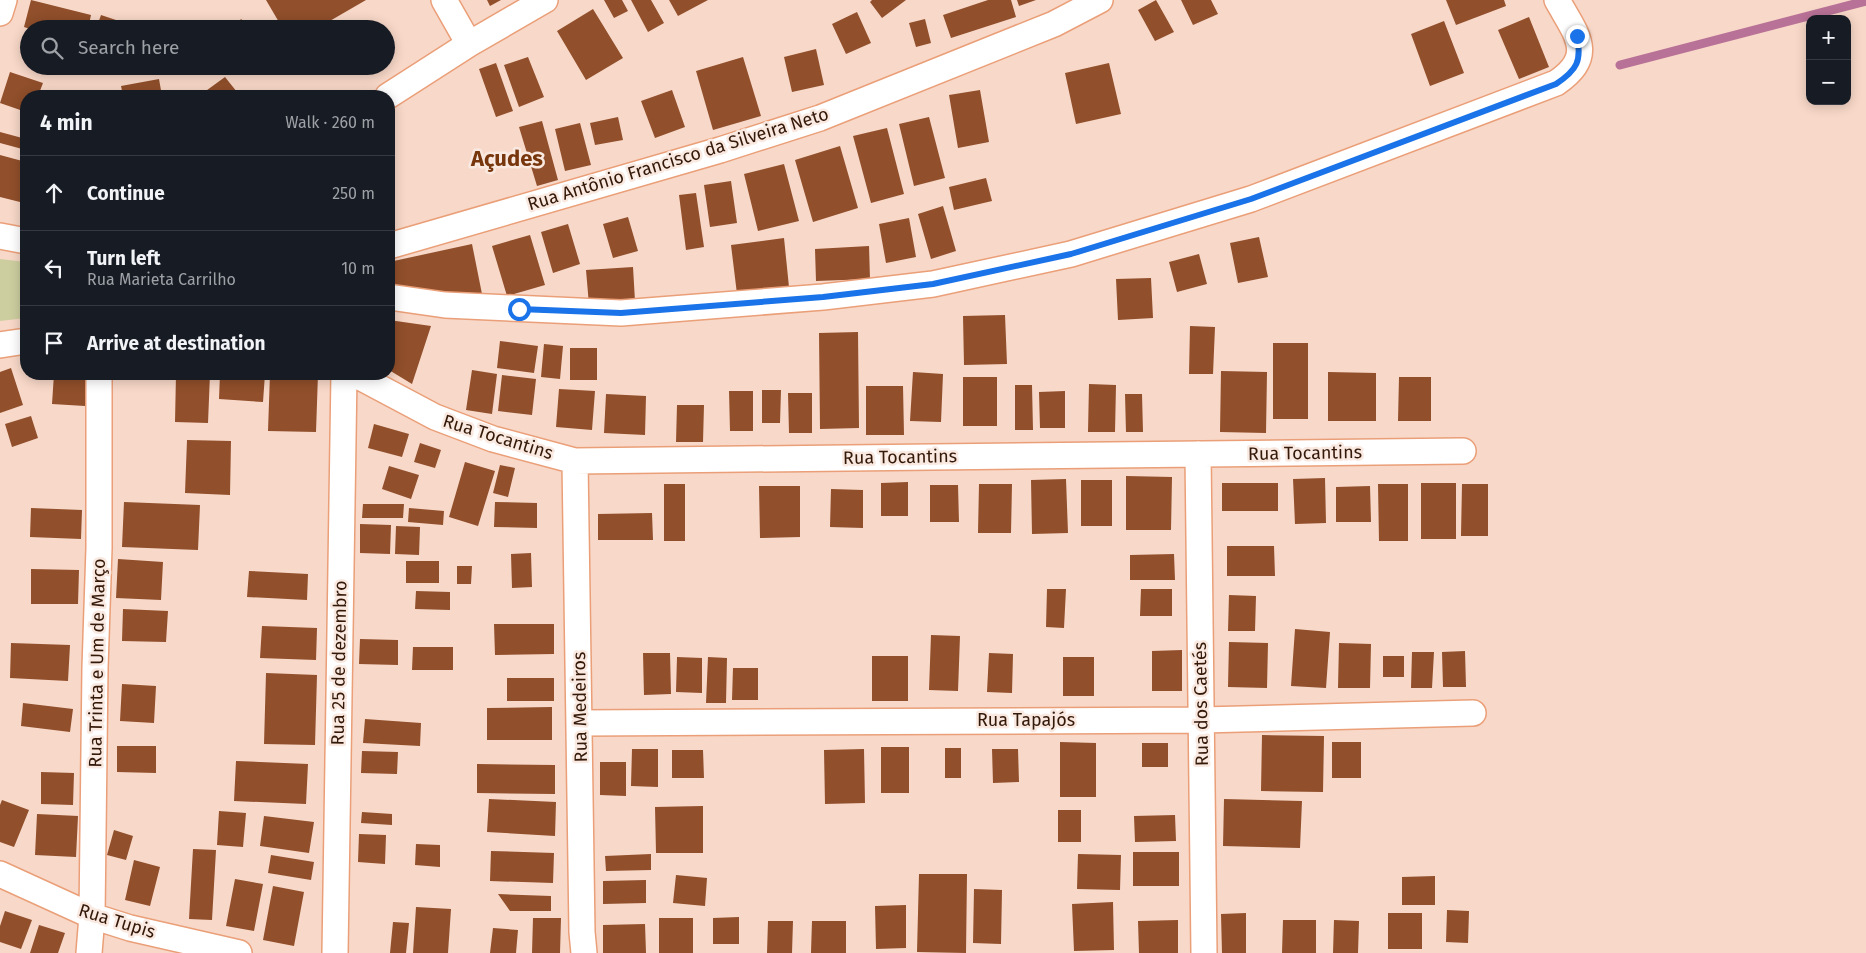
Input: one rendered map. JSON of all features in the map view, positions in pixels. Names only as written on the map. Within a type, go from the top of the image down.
[{"type":"street","points":[[0,13],[4,0]]},
{"type":"street","points":[[444,0],[469,44]]},
{"type":"street","points":[[395,92],[469,44],[545,0]]},
{"type":"street","name":"Rua Antônio Francisco da Silveira Neto","points":[[395,244],[720,150],[820,118],[1054,24],[1100,0]]},
{"type":"street","points":[[395,299],[454,305],[621,313],[823,297],[933,284],[1071,254],[1251,199],[1556,84],[1568,75],[1578,63],[1580,51],[1577,36],[1557,0]]},
{"type":"street","points":[[0,236],[20,240]]},
{"type":"street","points":[[0,345],[20,342]]},
{"type":"street","name":"Rua Trinta e Um de Março","points":[[89,953],[92,916],[95,678],[99,548],[99,380]]},
{"type":"street","name":"Rua 25 de dezembro","points":[[335,953],[344,380]]},
{"type":"street","name":"Rua Tocantins","points":[[365,380],[435,418],[493,439],[575,461],[1463,451]]},
{"type":"street","name":"Rua dos Caetés","points":[[1198,454],[1204,953]]},
{"type":"street","name":"Rua Medeiros","points":[[575,461],[582,932],[584,953]]},
{"type":"street","name":"Rua Tapajós","points":[[580,722],[1202,720],[1473,713]]},
{"type":"street","name":"Rua Tupis","points":[[0,874],[92,916],[130,928],[239,953]]},
{"type":"green space","points":[[0,259],[20,261],[20,319],[0,321]]},
{"type":"building","points":[[31,0],[91,15],[90,20],[26,20]]},
{"type":"building","points":[[266,0],[366,0],[332,20],[278,20]]},
{"type":"building","points":[[487,0],[501,0],[490,6]]},
{"type":"building","points":[[604,0],[622,0],[628,11],[614,18]]},
{"type":"building","points":[[631,0],[651,0],[664,23],[648,32]]},
{"type":"building","points":[[669,0],[708,0],[678,16]]},
{"type":"building","points":[[872,0],[906,0],[882,18],[870,2]]},
{"type":"building","points":[[988,0],[1011,0],[1016,17],[951,38],[943,15]]},
{"type":"building","points":[[1017,0],[1036,0],[1019,6]]},
{"type":"building","points":[[1156,0],[1174,32],[1155,41],[1138,10]]},
{"type":"building","points":[[1181,0],[1211,0],[1218,14],[1193,25]]},
{"type":"building","points":[[1446,0],[1504,0],[1506,6],[1456,25]]},
{"type":"building","points":[[593,9],[623,58],[586,80],[557,31]]},
{"type":"building","points":[[857,12],[871,43],[846,54],[832,24]]},
{"type":"building","points":[[101,15],[116,20],[99,20]]},
{"type":"building","points":[[1529,17],[1549,67],[1519,79],[1498,30]]},
{"type":"building","points":[[925,19],[931,43],[916,47],[909,23]]},
{"type":"building","points":[[1444,21],[1464,73],[1430,86],[1411,34]]},
{"type":"building","points":[[816,49],[824,85],[792,92],[784,57]]},
{"type":"building","points":[[528,57],[544,97],[519,107],[504,65]]},
{"type":"building","points":[[743,57],[761,116],[713,130],[696,71]]},
{"type":"building","points":[[496,63],[513,111],[496,117],[479,69]]},
{"type":"building","points":[[1109,63],[1121,114],[1076,124],[1065,73]]},
{"type":"building","points":[[10,72],[43,83],[40,90],[20,90],[20,110],[0,103]]},
{"type":"building","points":[[225,77],[235,90],[207,90]]},
{"type":"building","points":[[159,79],[161,90],[122,90],[121,86]]},
{"type":"building","points":[[672,90],[685,127],[655,138],[641,101]]},
{"type":"building","points":[[980,90],[989,142],[958,148],[949,95]]},
{"type":"building","points":[[618,117],[623,140],[595,145],[590,123]]},
{"type":"building","points":[[929,117],[945,178],[914,186],[899,124]]},
{"type":"building","points":[[542,121],[558,180],[537,186],[519,127]]},
{"type":"building","points":[[580,123],[591,165],[565,171],[555,129]]},
{"type":"building","points":[[887,128],[904,194],[871,203],[853,136]]},
{"type":"building","points":[[0,132],[20,137],[20,148],[0,143]]},
{"type":"building","points":[[840,146],[858,208],[813,222],[795,160]]},
{"type":"building","points":[[0,155],[20,160],[20,202],[0,197]]},
{"type":"building","points":[[784,164],[799,221],[758,231],[744,174]]},
{"type":"building","points":[[986,178],[992,201],[954,210],[949,187]]},
{"type":"building","points":[[731,181],[737,223],[710,227],[704,185]]},
{"type":"building","points":[[696,193],[704,247],[686,250],[679,195]]},
{"type":"building","points":[[943,206],[956,251],[931,259],[918,214]]},
{"type":"building","points":[[628,217],[638,251],[613,258],[603,224]]},
{"type":"building","points":[[909,218],[916,257],[886,263],[879,224]]},
{"type":"building","points":[[568,224],[580,264],[553,273],[541,232]]},
{"type":"building","points":[[530,235],[545,285],[507,296],[492,246]]},
{"type":"building","points":[[1259,237],[1268,277],[1238,283],[1230,243]]},
{"type":"building","points":[[784,238],[789,287],[737,294],[731,245]]},
{"type":"building","points":[[472,244],[482,294],[395,289],[395,261]]},
{"type":"building","points":[[869,246],[870,279],[816,281],[815,249]]},
{"type":"building","points":[[1199,254],[1207,284],[1177,292],[1169,262]]},
{"type":"building","points":[[633,267],[635,301],[589,305],[586,270]]},
{"type":"building","points":[[1151,278],[1153,318],[1118,320],[1116,279]]},
{"type":"building","points":[[1005,315],[1007,364],[964,365],[963,316]]},
{"type":"building","points":[[395,321],[431,326],[412,384],[395,374]]},
{"type":"building","points":[[1190,326],[1215,327],[1213,374],[1189,374]]},
{"type":"building","points":[[858,332],[859,428],[820,429],[819,333]]},
{"type":"building","points":[[500,341],[538,346],[534,373],[497,368]]},
{"type":"building","points":[[1273,343],[1308,343],[1308,419],[1273,419]]},
{"type":"building","points":[[544,344],[563,346],[560,379],[541,377]]},
{"type":"building","points":[[570,348],[597,348],[597,380],[570,380]]},
{"type":"building","points":[[11,368],[23,405],[0,413],[0,372]]},
{"type":"building","points":[[472,370],[497,374],[492,414],[466,410]]},
{"type":"building","points":[[1221,371],[1267,372],[1266,433],[1220,432]]},
{"type":"building","points":[[913,372],[943,374],[941,422],[910,421]]},
{"type":"building","points":[[1328,372],[1376,373],[1376,421],[1328,421]]},
{"type":"building","points":[[502,375],[536,379],[532,415],[498,411]]},
{"type":"building","points":[[963,377],[997,377],[997,426],[963,426]]},
{"type":"building","points":[[1399,377],[1431,377],[1431,421],[1398,421]]},
{"type":"building","points":[[54,380],[87,380],[85,406],[52,404]]},
{"type":"building","points":[[176,380],[210,380],[208,423],[175,422]]},
{"type":"building","points":[[220,380],[265,380],[263,402],[219,399]]},
{"type":"building","points":[[270,380],[318,380],[316,432],[268,431]]},
{"type":"building","points":[[1089,384],[1116,385],[1115,432],[1088,432]]},
{"type":"building","points":[[1015,385],[1032,385],[1033,430],[1015,430]]},
{"type":"building","points":[[866,386],[903,386],[904,435],[866,435]]},
{"type":"building","points":[[559,389],[595,391],[592,430],[556,427]]},
{"type":"building","points":[[762,390],[781,390],[780,423],[762,423]]},
{"type":"building","points":[[729,391],[753,391],[753,431],[730,431]]},
{"type":"building","points":[[1065,391],[1065,428],[1040,428],[1039,392]]},
{"type":"building","points":[[788,393],[812,393],[812,433],[789,433]]},
{"type":"building","points":[[606,394],[646,396],[645,435],[604,433]]},
{"type":"building","points":[[1125,394],[1142,394],[1143,432],[1126,432]]},
{"type":"building","points":[[677,405],[704,405],[703,442],[676,442]]},
{"type":"building","points":[[31,416],[38,438],[12,447],[5,424]]},
{"type":"building","points":[[374,424],[409,434],[402,457],[368,448]]},
{"type":"building","points":[[187,440],[231,441],[230,495],[185,493]]},
{"type":"building","points":[[420,443],[441,450],[435,468],[414,462]]},
{"type":"building","points":[[465,462],[495,471],[478,526],[449,517]]},
{"type":"building","points":[[500,465],[515,468],[508,497],[493,493]]},
{"type":"building","points":[[389,466],[419,475],[411,499],[382,489]]},
{"type":"building","points":[[1126,476],[1172,477],[1171,530],[1126,530]]},
{"type":"building","points":[[1325,478],[1326,523],[1295,524],[1293,479]]},
{"type":"building","points":[[1066,479],[1068,533],[1032,534],[1031,480]]},
{"type":"building","points":[[1081,480],[1112,480],[1112,526],[1081,526]]},
{"type":"building","points":[[908,482],[908,516],[881,516],[881,483]]},
{"type":"building","points":[[1222,483],[1278,483],[1278,511],[1222,511]]},
{"type":"building","points":[[1421,483],[1456,483],[1456,539],[1421,539]]},
{"type":"building","points":[[664,484],[685,484],[685,541],[664,541]]},
{"type":"building","points":[[979,484],[1012,484],[1011,533],[978,533]]},
{"type":"building","points":[[1378,484],[1408,484],[1408,541],[1379,541]]},
{"type":"building","points":[[1462,484],[1488,484],[1488,536],[1461,536]]},
{"type":"building","points":[[930,485],[958,485],[959,522],[930,522]]},
{"type":"building","points":[[759,486],[800,486],[800,537],[760,538]]},
{"type":"building","points":[[1370,486],[1371,522],[1336,522],[1336,487]]},
{"type":"building","points":[[831,489],[863,490],[863,528],[830,527]]},
{"type":"building","points":[[124,502],[200,505],[198,550],[122,547]]},
{"type":"building","points":[[495,502],[537,503],[537,528],[494,527]]},
{"type":"building","points":[[363,504],[404,504],[403,518],[362,518]]},
{"type":"building","points":[[31,508],[82,510],[81,539],[30,537]]},
{"type":"building","points":[[409,508],[444,511],[443,525],[408,522]]},
{"type":"building","points":[[652,513],[653,540],[598,540],[598,514]]},
{"type":"building","points":[[360,524],[391,525],[390,554],[360,553]]},
{"type":"building","points":[[396,526],[420,527],[419,555],[395,554]]},
{"type":"building","points":[[1227,546],[1274,546],[1275,576],[1227,576]]},
{"type":"building","points":[[531,553],[532,587],[512,588],[511,554]]},
{"type":"building","points":[[1174,554],[1175,580],[1130,580],[1130,555]]},
{"type":"building","points":[[118,559],[163,562],[161,600],[116,598]]},
{"type":"building","points":[[406,561],[439,561],[439,583],[406,583]]},
{"type":"building","points":[[457,566],[472,566],[471,584],[457,584]]},
{"type":"building","points":[[31,569],[79,570],[78,604],[31,604]]},
{"type":"building","points":[[249,571],[308,574],[307,600],[247,597]]},
{"type":"building","points":[[1047,589],[1066,589],[1064,628],[1046,627]]},
{"type":"building","points":[[1141,589],[1172,589],[1172,616],[1140,616]]},
{"type":"building","points":[[416,591],[450,592],[450,610],[415,609]]},
{"type":"building","points":[[1229,595],[1256,596],[1255,631],[1228,631]]},
{"type":"building","points":[[123,609],[168,611],[166,642],[122,641]]},
{"type":"building","points":[[494,624],[554,624],[554,654],[495,655]]},
{"type":"building","points":[[262,626],[317,628],[316,660],[260,658]]},
{"type":"building","points":[[1295,629],[1330,632],[1326,688],[1291,686]]},
{"type":"building","points":[[931,635],[960,636],[958,691],[929,690]]},
{"type":"building","points":[[360,639],[398,640],[398,665],[359,664]]},
{"type":"building","points":[[1229,642],[1268,643],[1267,688],[1228,687]]},
{"type":"building","points":[[11,643],[70,645],[68,681],[10,678]]},
{"type":"building","points":[[1339,643],[1371,644],[1370,688],[1338,688]]},
{"type":"building","points":[[413,647],[453,647],[453,670],[412,670]]},
{"type":"building","points":[[1182,650],[1182,691],[1152,691],[1152,651]]},
{"type":"building","points":[[1465,651],[1466,687],[1443,687],[1442,652]]},
{"type":"building","points":[[1412,652],[1434,652],[1432,688],[1411,688]]},
{"type":"building","points":[[643,653],[670,653],[671,694],[644,695]]},
{"type":"building","points":[[989,653],[1013,654],[1012,693],[987,692]]},
{"type":"building","points":[[872,656],[908,656],[908,701],[872,701]]},
{"type":"building","points":[[1383,656],[1404,656],[1404,677],[1383,677]]},
{"type":"building","points":[[677,657],[702,658],[702,693],[676,692]]},
{"type":"building","points":[[708,657],[727,658],[726,703],[706,703]]},
{"type":"building","points":[[1063,657],[1094,657],[1094,696],[1063,696]]},
{"type":"building","points":[[733,668],[758,668],[758,700],[732,700]]},
{"type":"building","points":[[266,673],[317,675],[315,745],[264,744]]},
{"type":"building","points":[[507,678],[554,678],[554,701],[507,701]]},
{"type":"building","points":[[122,684],[156,686],[154,723],[120,721]]},
{"type":"building","points":[[23,703],[73,709],[70,732],[21,726]]},
{"type":"building","points":[[552,707],[552,740],[487,740],[487,708]]},
{"type":"building","points":[[365,719],[421,723],[420,746],[363,743]]},
{"type":"building","points":[[1262,735],[1324,736],[1323,792],[1261,791]]},
{"type":"building","points":[[1060,742],[1096,743],[1096,797],[1060,797]]},
{"type":"building","points":[[1332,742],[1361,742],[1361,778],[1332,778]]},
{"type":"building","points":[[1142,743],[1168,743],[1168,767],[1142,767]]},
{"type":"building","points":[[117,746],[156,746],[156,773],[117,772]]},
{"type":"building","points":[[881,747],[909,747],[909,793],[881,793]]},
{"type":"building","points":[[945,748],[961,748],[961,778],[945,778]]},
{"type":"building","points":[[632,749],[658,749],[658,787],[631,786]]},
{"type":"building","points":[[864,749],[865,803],[825,804],[824,750]]},
{"type":"building","points":[[992,749],[1018,749],[1019,782],[993,783]]},
{"type":"building","points":[[672,750],[703,750],[704,778],[672,778]]},
{"type":"building","points":[[362,751],[398,752],[397,774],[361,773]]},
{"type":"building","points":[[236,761],[308,764],[306,804],[234,801]]},
{"type":"building","points":[[600,762],[626,762],[626,796],[600,795]]},
{"type":"building","points":[[477,764],[555,765],[555,794],[477,793]]},
{"type":"building","points":[[41,772],[74,773],[73,805],[41,804]]},
{"type":"building","points":[[489,799],[556,802],[555,836],[487,832]]},
{"type":"building","points":[[1224,799],[1302,801],[1300,848],[1223,846]]},
{"type":"building","points":[[2,800],[29,810],[14,847],[0,842],[0,805]]},
{"type":"building","points":[[703,806],[703,853],[656,853],[655,807]]},
{"type":"building","points":[[1058,810],[1081,810],[1081,842],[1058,842]]},
{"type":"building","points":[[219,811],[246,813],[243,847],[217,845]]},
{"type":"building","points":[[362,812],[392,814],[392,825],[361,823]]},
{"type":"building","points":[[37,814],[78,816],[76,857],[35,855]]},
{"type":"building","points":[[1175,815],[1176,841],[1135,842],[1134,816]]},
{"type":"building","points":[[264,816],[314,822],[309,853],[260,846]]},
{"type":"building","points":[[114,830],[133,836],[126,860],[107,855]]},
{"type":"building","points":[[359,834],[386,835],[385,864],[358,862]]},
{"type":"building","points":[[416,844],[440,845],[440,867],[415,865]]},
{"type":"building","points":[[193,849],[216,850],[212,920],[189,919]]},
{"type":"building","points":[[491,851],[554,853],[553,883],[490,881]]},
{"type":"building","points":[[1133,852],[1179,852],[1179,886],[1133,886]]},
{"type":"building","points":[[651,854],[651,870],[606,871],[605,856]]},
{"type":"building","points":[[1078,854],[1121,855],[1120,890],[1077,889]]},
{"type":"building","points":[[271,855],[314,862],[311,880],[268,873]]},
{"type":"building","points":[[134,860],[160,867],[150,906],[125,900]]},
{"type":"building","points":[[919,874],[967,874],[966,953],[917,952]]},
{"type":"building","points":[[676,875],[707,878],[705,906],[673,903]]},
{"type":"building","points":[[1435,876],[1435,905],[1402,905],[1402,877]]},
{"type":"building","points":[[235,879],[263,884],[254,931],[226,926]]},
{"type":"building","points":[[646,880],[646,903],[603,904],[603,881]]},
{"type":"building","points":[[273,886],[304,892],[294,946],[263,940]]},
{"type":"building","points":[[974,889],[1002,890],[1001,944],[973,943]]},
{"type":"building","points":[[498,894],[551,896],[551,911],[510,911]]},
{"type":"building","points":[[1113,902],[1114,950],[1074,951],[1072,904]]},
{"type":"building","points":[[906,905],[906,948],[876,949],[875,906]]},
{"type":"building","points":[[416,907],[451,909],[448,953],[413,953]]},
{"type":"building","points":[[1447,910],[1469,911],[1468,943],[1446,942]]},
{"type":"building","points":[[5,911],[32,920],[21,949],[0,942],[0,926]]},
{"type":"building","points":[[1246,913],[1246,953],[1222,953],[1221,914]]},
{"type":"building","points":[[1388,913],[1422,913],[1422,949],[1388,949]]},
{"type":"building","points":[[739,917],[739,944],[713,944],[713,918]]},
{"type":"building","points":[[533,918],[561,918],[560,953],[532,953]]},
{"type":"building","points":[[659,918],[693,918],[693,953],[659,953]]},
{"type":"building","points":[[1178,920],[1178,953],[1139,953],[1138,921]]},
{"type":"building","points":[[1283,920],[1316,920],[1316,953],[1282,953]]},
{"type":"building","points":[[1334,920],[1359,921],[1358,953],[1333,953]]},
{"type":"building","points":[[768,921],[793,921],[792,953],[767,953]]},
{"type":"building","points":[[812,921],[846,921],[846,953],[811,953]]},
{"type":"building","points":[[393,922],[409,923],[406,953],[390,953]]},
{"type":"building","points":[[645,924],[646,953],[603,953],[603,925]]},
{"type":"building","points":[[39,925],[65,933],[58,953],[30,953]]},
{"type":"building","points":[[493,928],[518,930],[516,953],[490,953]]},
{"type":"waterway","points":[[1620,65],[1866,1]]},
{"type":"district","name":"Açudes","points":[[507,158]]},
{"type":"route","points":[[519,309],[621,313],[823,297],[933,284],[1071,254],[1251,199],[1556,84],[1568,75],[1578,63],[1580,51],[1577,36]]}]
